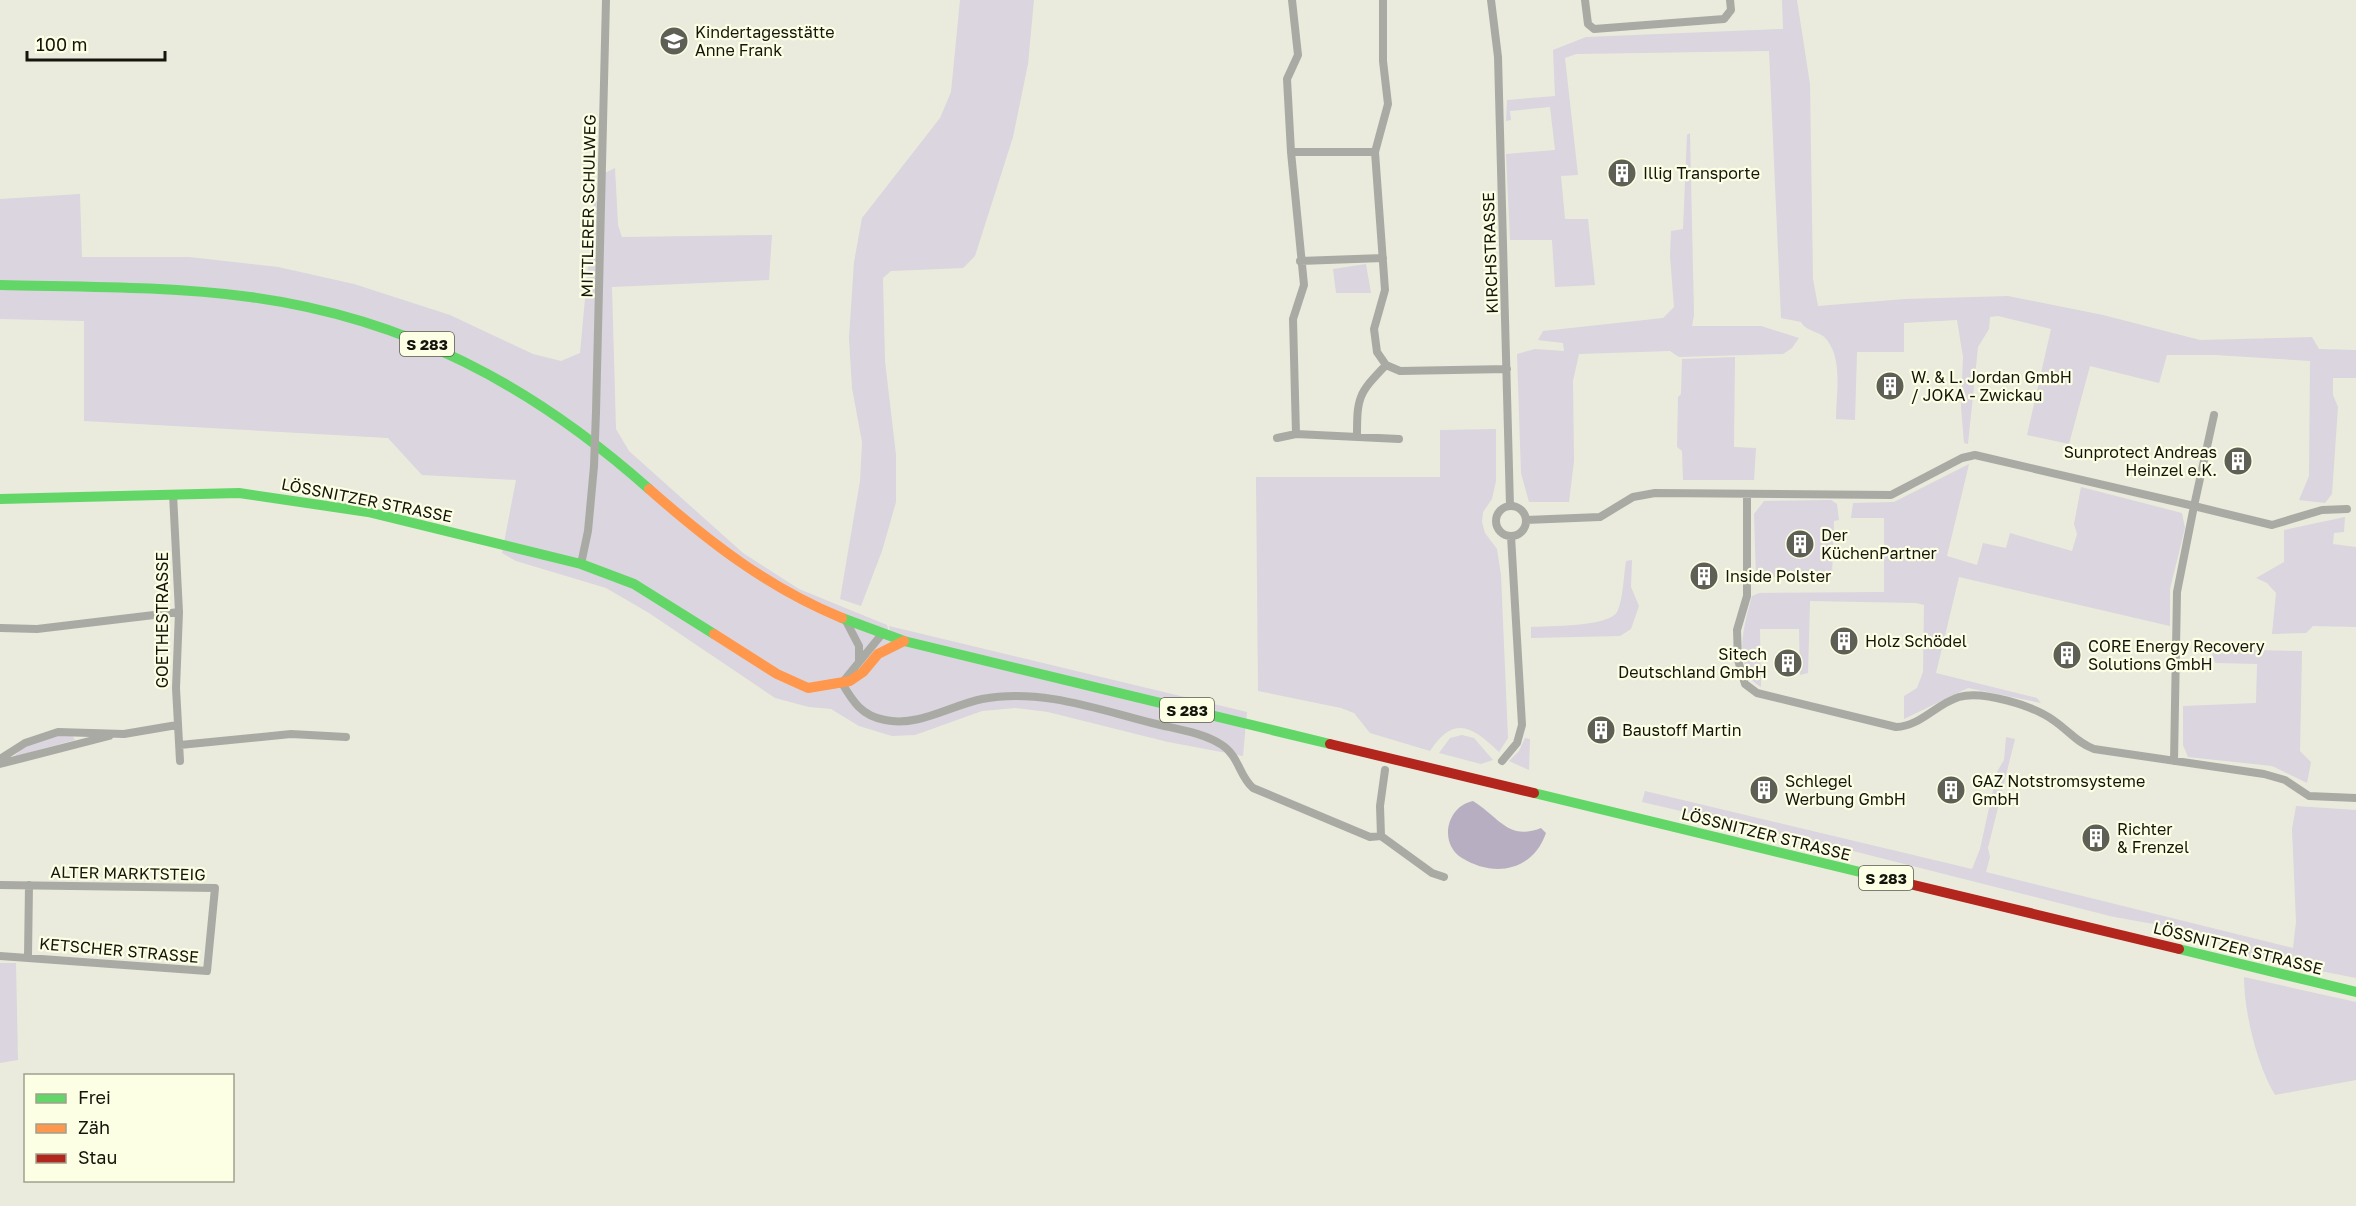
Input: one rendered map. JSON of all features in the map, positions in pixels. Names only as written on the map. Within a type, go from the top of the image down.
[{"type":"main road","name":"S 283","points":[[0,285],[161,289],[252,297],[334,313],[405,335],[481,368],[538,402],[588,437],[724,552],[782,589],[846,621],[904,641]]},
{"type":"main road","name":"LÖSSNITZER STRASSE","points":[[0,499],[239,493],[290,498],[368,512],[582,564],[634,584],[791,682],[808,688],[842,683]]},
{"type":"main road","name":"LÖSSNITZER STRASSE","points":[[904,641],[2356,992]]},
{"type":"main road","points":[[842,683],[858,676],[878,654],[904,641]]},
{"type":"street","name":"MITTLERER SCHULWEG","points":[[582,564],[588,531],[594,466],[606,0]]},
{"type":"street","points":[[1292,0],[1298,55],[1287,79],[1291,152],[1304,285],[1293,319],[1296,434]]},
{"type":"street","points":[[1383,0],[1383,61],[1388,104],[1375,152],[1385,290],[1374,329],[1377,352],[1386,365],[1400,371],[1506,369]]},
{"type":"street","name":"KIRCHSTRASSE","points":[[1491,0],[1498,57],[1510,507],[1501,510],[1496,521],[1501,532],[1511,536],[1522,725],[1517,743],[1502,761]]},
{"type":"street","points":[[1585,0],[1588,24],[1594,29],[1724,19],[1731,10],[1730,0]]},
{"type":"street","points":[[1291,152],[1375,152]]},
{"type":"street","points":[[1300,261],[1383,258]]},
{"type":"street","points":[[1357,437],[1357,403],[1365,388],[1386,365]]},
{"type":"street","points":[[2174,761],[2176,592],[2214,415]]},
{"type":"street","points":[[1277,438],[1296,434],[1399,439]]},
{"type":"street","points":[[1526,520],[1600,517],[1644,494],[1891,495],[1962,458],[1975,455],[2272,525],[2322,510],[2347,509]]},
{"type":"street","name":"GOETHESTRASSE","points":[[173,494],[179,612],[177,725],[180,761]]},
{"type":"street","points":[[1747,494],[1747,596],[1737,635],[1740,673],[1752,690],[1896,727],[1914,724],[1959,697],[1983,696],[2040,711],[2077,741],[2094,749],[2272,775],[2309,796],[2356,798]]},
{"type":"street","points":[[1510,507],[1522,512],[1526,520],[1522,531],[1511,536]]},
{"type":"street","points":[[0,628],[38,629],[179,612]]},
{"type":"street","points":[[846,621],[859,646],[858,666]]},
{"type":"street","points":[[878,654],[883,644],[882,634]]},
{"type":"street","points":[[882,634],[871,644],[858,666],[842,683],[850,697],[868,716],[886,720],[918,720],[983,699],[1031,696],[1081,704],[1196,734],[1210,738],[1231,752],[1247,783],[1253,788],[1370,837],[1381,836],[1432,873],[1444,877]]},
{"type":"street","points":[[0,764],[94,739],[177,725]]},
{"type":"street","points":[[0,759],[25,743],[58,732],[124,734]]},
{"type":"street","points":[[180,745],[291,734],[346,737]]},
{"type":"street","points":[[1381,836],[1380,806],[1385,770]]},
{"type":"street","name":"ALTER MARKTSTEIG","points":[[0,885],[215,888],[207,971]]},
{"type":"street","name":"ALTER MARKTSTEIG","points":[[29,885],[29,921]]},
{"type":"street","name":"KETSCHER STRASSE","points":[[28,956],[29,921]]},
{"type":"street","name":"KETSCHER STRASSE","points":[[0,956],[28,956],[207,971]]},
{"type":"shaded area","points":[[960,0],[1034,0],[1028,64],[1013,137],[975,256],[963,268],[891,271],[883,278],[885,361],[896,455],[896,502],[882,551],[861,606],[840,599],[860,481],[862,442],[852,388],[849,338],[854,262],[862,218],[940,118],[951,92]]},
{"type":"shaded area","points":[[1782,0],[1797,0],[1810,84],[1813,279],[1818,306],[1905,299],[2008,296],[2103,315],[2200,340],[2312,337],[2319,349],[2356,350],[2356,378],[2333,378],[2333,395],[2338,407],[2332,494],[2325,503],[2299,500],[2309,476],[2310,361],[2215,355],[2167,355],[2159,383],[2090,366],[2069,444],[2027,435],[2051,329],[1998,316],[1990,317],[1989,329],[1978,347],[1968,444],[1964,443],[1961,407],[1963,357],[1957,320],[1904,323],[1904,352],[1857,352],[1855,420],[1836,419],[1838,378],[1832,348],[1824,337],[1806,328],[1801,322],[1781,318],[1769,51],[1576,54],[1565,58],[1578,175],[1561,176],[1565,219],[1588,219],[1595,285],[1555,287],[1552,240],[1510,240],[1506,154],[1555,150],[1550,107],[1510,111],[1511,120],[1506,121],[1507,100],[1555,96],[1553,50],[1586,37],[1783,29]]},
{"type":"shaded area","points":[[1690,133],[1694,315],[1692,326],[1761,326],[1799,338],[1792,348],[1783,354],[1679,357],[1670,351],[1579,354],[1573,381],[1574,461],[1569,502],[1529,502],[1521,473],[1517,354],[1535,349],[1564,351],[1563,343],[1538,340],[1543,331],[1663,318],[1674,307],[1670,256],[1671,231],[1683,229],[1687,135]]},
{"type":"shaded area","points":[[615,168],[618,225],[622,237],[772,235],[769,280],[612,287],[616,429],[629,451],[743,553],[799,589],[887,625],[892,644],[889,626],[1247,712],[1243,756],[1168,742],[1048,712],[1015,708],[982,711],[915,735],[892,736],[859,726],[831,709],[809,707],[775,698],[649,613],[606,588],[516,561],[502,553],[516,480],[422,475],[388,438],[84,421],[84,321],[0,319],[0,199],[80,194],[82,257],[189,257],[278,267],[354,284],[450,315],[533,354],[561,361],[580,353],[594,201],[605,202],[605,173]]},
{"type":"shaded area","points":[[1366,264],[1371,293],[1336,293],[1333,269]]},
{"type":"shaded area","points":[[1735,357],[1734,447],[1756,448],[1754,480],[1683,480],[1682,451],[1677,447],[1678,397],[1681,394],[1682,359]]},
{"type":"shaded area","points":[[1496,429],[1496,481],[1492,499],[1483,512],[1482,522],[1485,533],[1497,549],[1501,575],[1508,738],[1499,752],[1481,736],[1464,728],[1456,728],[1447,732],[1430,751],[1370,733],[1354,713],[1341,708],[1258,691],[1256,477],[1440,477],[1440,430]]},
{"type":"shaded area","points":[[1969,464],[1947,556],[1977,565],[1983,543],[2006,548],[2010,533],[2072,551],[2077,534],[2074,524],[2081,487],[2182,513],[2185,528],[2170,589],[2170,626],[1959,577],[1936,673],[2037,698],[2041,703],[1968,688],[1904,719],[1904,696],[1917,688],[1923,672],[1924,605],[1916,603],[1810,601],[1808,673],[1800,675],[1799,629],[1760,629],[1761,687],[1752,679],[1746,669],[1742,646],[1752,596],[1759,593],[1884,592],[1884,518],[1851,518],[1853,503],[1894,502]]},
{"type":"shaded area","points":[[1831,500],[1837,504],[1839,520],[1834,521],[1832,576],[1821,578],[1821,583],[1794,583],[1794,577],[1769,577],[1770,583],[1759,582],[1756,578],[1754,514],[1764,501]]},
{"type":"shaded area","points":[[2345,517],[2344,532],[2334,533],[2333,544],[2356,547],[2356,627],[2313,626],[2306,633],[2272,634],[2276,593],[2267,583],[2256,578],[2284,562],[2284,530]]},
{"type":"shaded area","points":[[1632,560],[1631,587],[1639,606],[1631,629],[1620,636],[1531,638],[1531,627],[1577,625],[1602,621],[1611,617],[1617,612],[1621,602],[1626,561]]},
{"type":"shaded area","points":[[2211,649],[2302,651],[2300,751],[2311,762],[2307,783],[2272,766],[2188,757],[2183,745],[2183,706],[2256,703],[2257,664],[2215,663]]},
{"type":"shaded area","points":[[59,734],[72,735],[75,740],[13,757],[25,746]]},
{"type":"shaded area","points":[[1462,735],[1474,738],[1493,760],[1481,764],[1439,753],[1450,738]]},
{"type":"shaded area","points":[[2006,737],[2015,739],[1988,848],[1990,857],[1986,872],[2293,948],[2296,922],[2292,829],[2296,806],[2356,810],[2356,978],[2233,954],[2233,938],[2114,917],[1853,851],[1642,802],[1645,791],[1972,869],[1980,849],[1997,772],[2004,760]]},
{"type":"shaded area","points":[[1525,738],[1530,739],[1529,770],[1509,761],[1519,751]]},
{"type":"shaded area","points":[[1473,801],[1512,829],[1520,832],[1541,828],[1546,833],[1540,846],[1522,863],[1499,869],[1487,868],[1462,858],[1450,843],[1449,826],[1457,810]]},
{"type":"shaded area","points":[[0,963],[16,963],[18,1060],[0,1063]]},
{"type":"shaded area","points":[[2244,977],[2356,1002],[2356,1080],[2275,1095],[2257,1054],[2246,1006]]},
{"type":"traffic: fast","points":[[0,285],[219,293],[307,307],[362,321],[464,362],[512,388],[559,418],[649,489]]},
{"type":"traffic: fast","points":[[0,499],[239,493],[368,512],[581,564],[634,584],[714,634]]},
{"type":"traffic: fast","points":[[842,618],[904,641],[1330,744]]},
{"type":"traffic: fast","points":[[1534,793],[1893,880]]},
{"type":"traffic: fast","points":[[2179,949],[2356,992]]},
{"type":"traffic: slow","points":[[649,489],[740,562],[789,592],[842,618]]},
{"type":"traffic: slow","points":[[714,634],[777,674],[808,688],[850,681],[863,672],[878,654],[904,641]]},
{"type":"traffic: jam","points":[[1330,744],[1534,793]]},
{"type":"traffic: jam","points":[[1893,880],[2179,949]]},
{"type":"place","name":"Kindertagesstätte Anne Frank","points":[[674,41]]},
{"type":"place","name":"Illig Transporte","points":[[1622,173]]},
{"type":"place","name":"W. & L. Jordan GmbH / JOKA - Zwickau","points":[[1890,386]]},
{"type":"place","name":"Sunprotect Andreas Heinzel e.K.","points":[[2238,461]]},
{"type":"place","name":"Der KüchenPartner","points":[[1800,544]]},
{"type":"place","name":"Inside Polster","points":[[1704,576]]},
{"type":"place","name":"Holz Schödel","points":[[1844,641]]},
{"type":"place","name":"CORE Energy Recovery Solutions GmbH","points":[[2067,655]]},
{"type":"place","name":"Sitech Deutschland GmbH","points":[[1788,663]]},
{"type":"place","name":"Baustoff Martin","points":[[1601,730]]},
{"type":"place","name":"Schlegel Werbung GmbH","points":[[1764,790]]},
{"type":"place","name":"GAZ Notstromsysteme GmbH","points":[[1951,790]]},
{"type":"place","name":"Richter & Frenzel","points":[[2096,838]]}]
